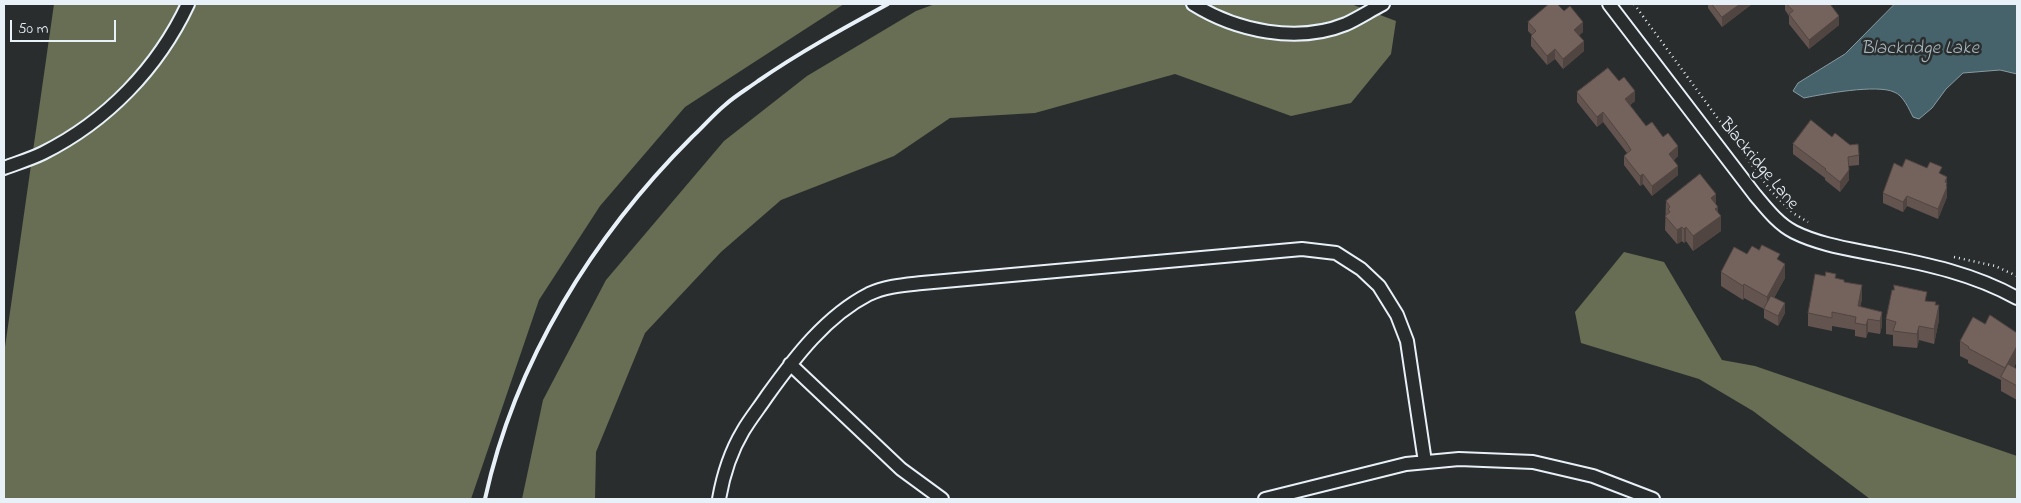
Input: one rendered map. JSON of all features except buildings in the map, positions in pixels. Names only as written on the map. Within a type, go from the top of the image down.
[{"type":"street","points":[[4,168],[43,153],[88,127],[130,90],[157,58],[178,26],[188,4]]},
{"type":"street","points":[[1192,4],[1244,28],[1302,34],[1345,24],[1383,4]]},
{"type":"street","name":"Blackridge Lane","points":[[1609,4],[1755,195],[1772,215],[1792,231],[1836,246],[1951,270],[1975,277],[2017,298]]},
{"type":"street","points":[[719,499],[723,478],[742,432],[790,364],[813,338],[841,312],[870,294],[889,287],[1302,249],[1336,253],[1361,269],[1379,286],[1397,316],[1407,341],[1425,462]]},
{"type":"street","points":[[790,364],[901,469],[942,499]]},
{"type":"street","points":[[1265,499],[1406,464],[1459,459],[1532,462],[1593,476],[1653,499]]},
{"type":"path","points":[[1634,4],[1771,191],[1793,213],[1812,225]]},
{"type":"path","points":[[1950,256],[1995,266],[2017,276]]},
{"type":"green space","points":[[54,4],[844,4],[685,107],[600,206],[539,300],[471,499],[4,499],[4,354]]},
{"type":"green space","points":[[935,4],[1351,4],[1396,21],[1391,54],[1351,103],[1291,116],[1175,74],[1035,113],[950,118],[894,156],[781,200],[721,252],[645,333],[596,452],[595,499],[522,499],[543,400],[606,280],[724,141],[807,76],[916,11]]},
{"type":"green space","points":[[1624,252],[1664,262],[1722,360],[1755,366],[2017,456],[2017,499],[1870,499],[1753,411],[1699,379],[1581,343],[1575,312]]},
{"type":"water","name":"Blackridge Lake","points":[[1895,4],[2017,4],[2017,74],[2000,70],[1963,73],[1946,89],[1932,108],[1919,119],[1913,117],[1900,96],[1886,90],[1850,90],[1804,98],[1793,91],[1798,83],[1845,54]]},
{"type":"railway","points":[[485,499],[498,448],[516,398],[538,350],[563,303],[591,259],[622,216],[656,175],[729,102],[790,60],[888,4]]}]
